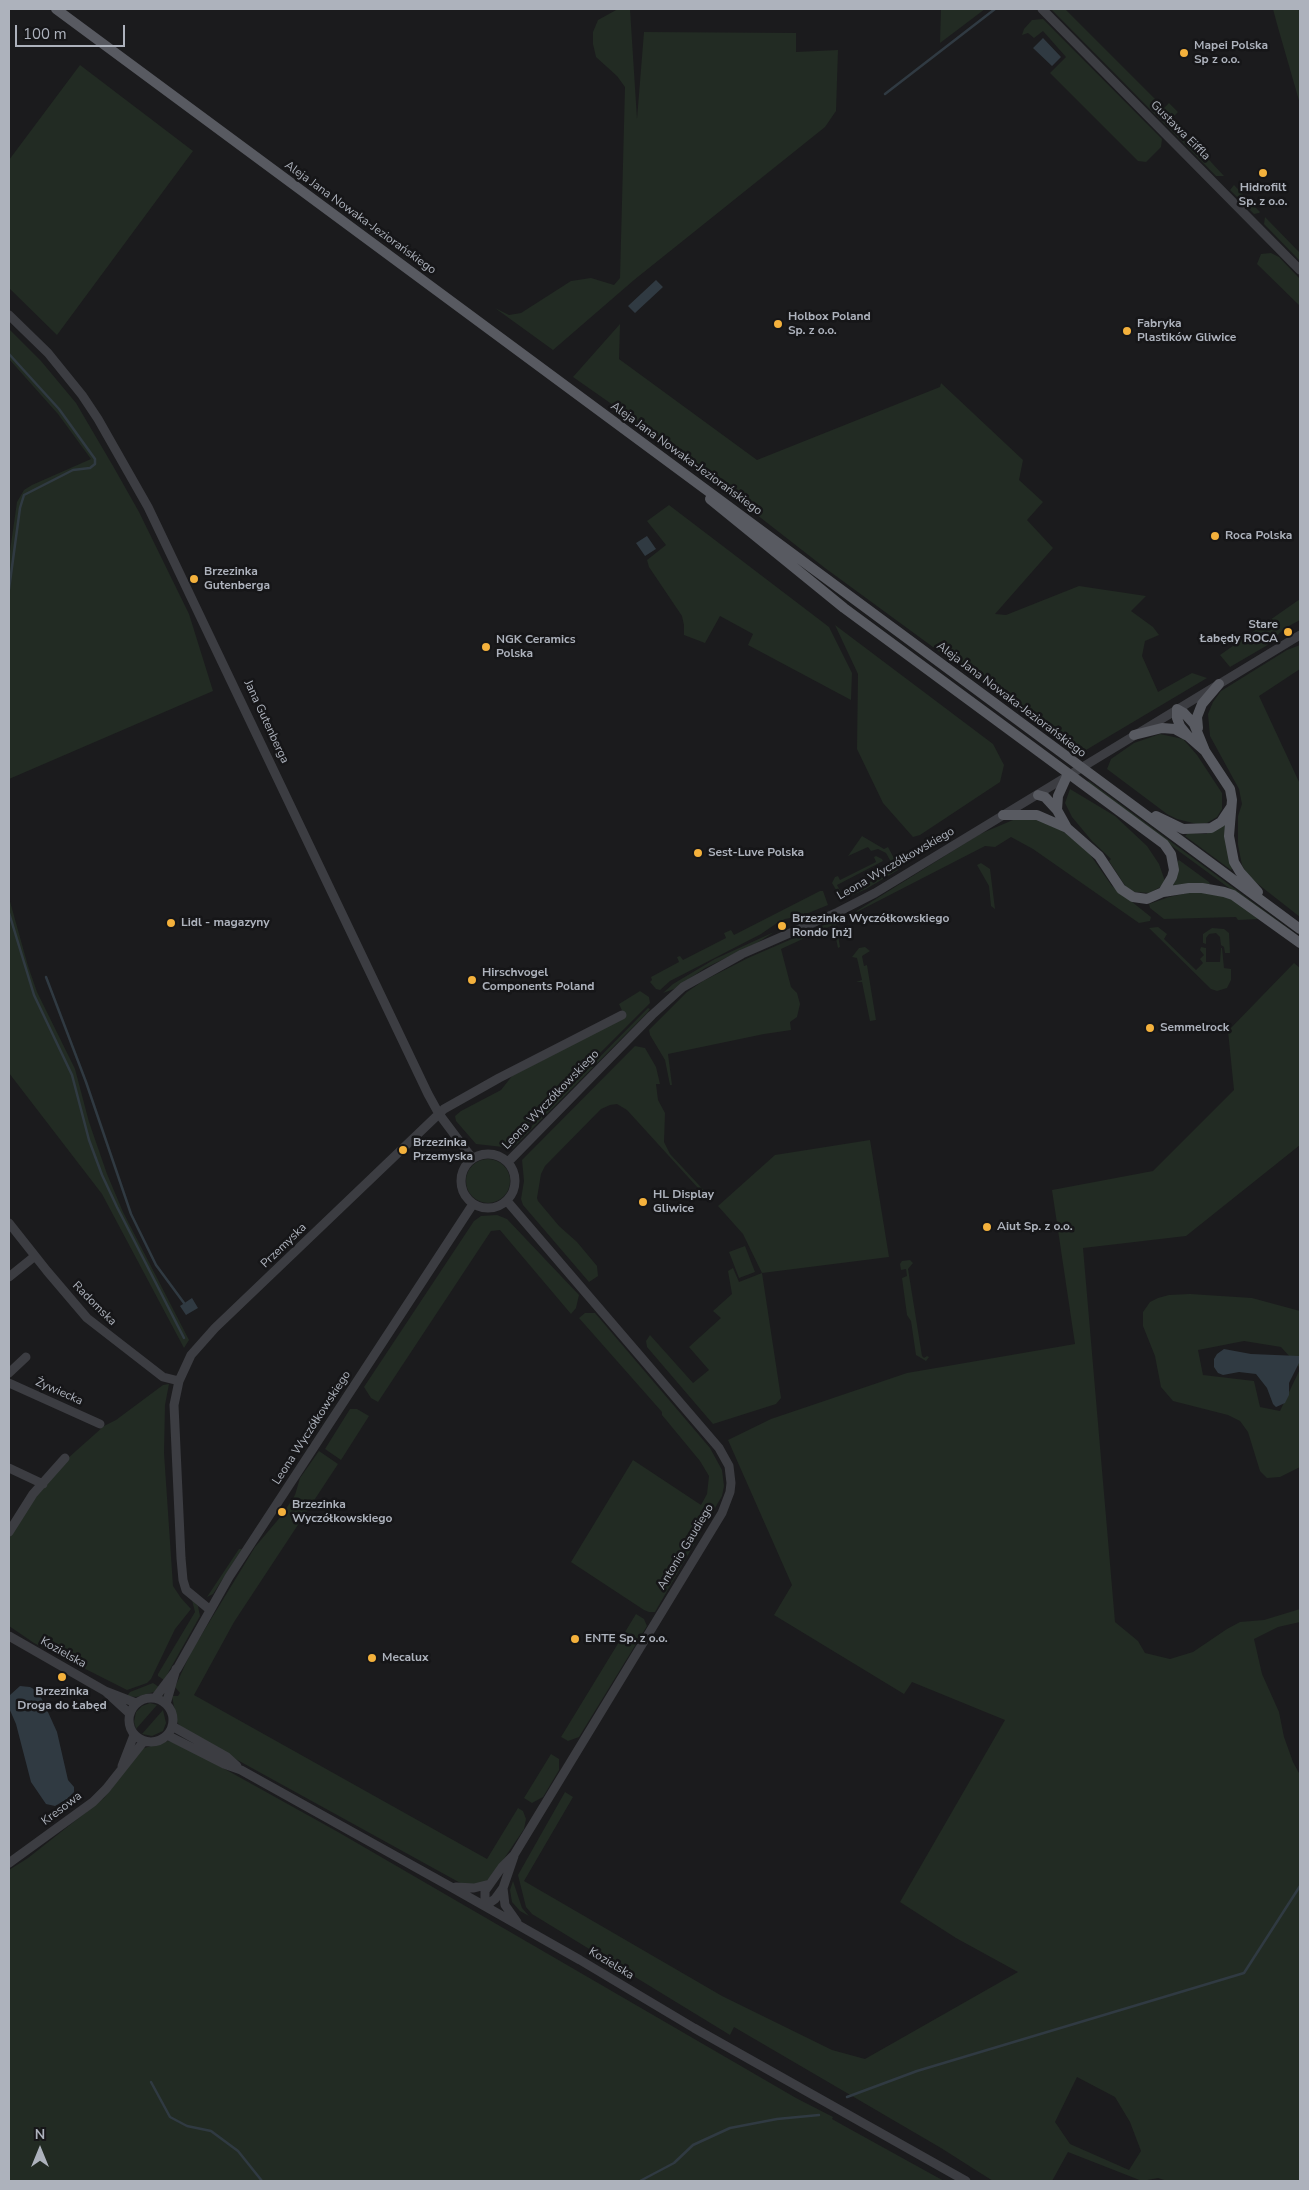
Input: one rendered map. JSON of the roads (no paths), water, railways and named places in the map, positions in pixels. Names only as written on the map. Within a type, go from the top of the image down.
[{"type":"main road","name":"Aleja Jana Nowaka-Jeziorańskiego","points":[[56,9],[1300,929]]},
{"type":"main road","points":[[675,466],[723,510],[844,608],[1164,844],[1171,854],[1174,870],[1163,892]]},
{"type":"main road","points":[[1193,734],[1202,704],[1219,684]]},
{"type":"main road","points":[[1177,709],[1180,726],[1193,734],[1230,789],[1229,836],[1234,862],[1240,872],[1278,913]]},
{"type":"main road","points":[[1134,735],[1162,728],[1193,734]]},
{"type":"main road","points":[[1057,810],[1058,796],[1067,776]]},
{"type":"main road","points":[[1046,818],[1041,810],[1038,795],[1045,797],[1057,810],[1067,828]]},
{"type":"main road","points":[[1124,799],[1183,829],[1197,830],[1210,828],[1221,822],[1231,807]]},
{"type":"main road","points":[[1003,815],[1030,814],[1046,818],[1067,828],[1102,860],[1117,884],[1132,897],[1147,899],[1163,892],[1202,888],[1233,895],[1300,943]]},
{"type":"street","name":"Gustawa Eiffla","points":[[1042,9],[1300,270]]},
{"type":"street","name":"Jana Gutenberga","points":[[9,315],[48,353],[73,382],[98,418],[148,507],[439,1114],[472,1158]]},
{"type":"street","name":"Leona Wyczółkowskiego","points":[[508,1162],[652,1015],[683,987],[742,954],[857,903],[1300,635]]},
{"type":"street","name":"Przemyska","points":[[210,1609],[188,1592],[183,1580],[174,1404],[179,1381],[191,1355],[215,1328],[439,1114],[500,1078],[622,1014]]},
{"type":"street","points":[[490,1154],[502,1157],[508,1162],[514,1172],[515,1184],[512,1195],[506,1202],[493,1208],[484,1208],[473,1204],[464,1193],[461,1180],[464,1168],[472,1158],[490,1154]]},
{"type":"street","name":"Antonio Gaudiego","points":[[506,1202],[719,1448],[729,1466],[731,1483],[727,1503],[722,1513],[514,1856],[490,1884],[484,1896],[485,1906],[495,1899],[502,1888],[514,1856]]},
{"type":"street","name":"Leona Wyczółkowskiego","points":[[155,1698],[176,1669],[210,1609],[473,1204]]},
{"type":"street","name":"Radomska","points":[[9,1223],[70,1299],[99,1328],[163,1377],[179,1381]]},
{"type":"street","points":[[9,1277],[35,1256]]},
{"type":"street","points":[[9,1373],[26,1357]]},
{"type":"street","name":"Żywiecka","points":[[9,1383],[100,1424]]},
{"type":"street","points":[[9,1532],[33,1494],[64,1458]]},
{"type":"street","points":[[9,1468],[43,1484]]},
{"type":"street","name":"Kozielska","points":[[9,1636],[105,1691],[136,1703]]},
{"type":"street","name":"Leona Wyczółkowskiego","points":[[166,1704],[176,1669]]},
{"type":"street","name":"Kozielska","points":[[105,1691],[130,1713]]},
{"type":"street","points":[[145,1698],[155,1698],[166,1704],[172,1716],[172,1726],[167,1735],[158,1741],[144,1741],[134,1735],[129,1724],[130,1713],[136,1703],[145,1698]]},
{"type":"street","name":"Kozielska","points":[[172,1726],[227,1757],[241,1770]]},
{"type":"street","name":"Kresowa","points":[[122,1766],[134,1735]]},
{"type":"street","name":"Kozielska","points":[[167,1735],[224,1764],[241,1770],[451,1887],[694,2028],[966,2181]]},
{"type":"street","name":"Kresowa","points":[[9,1863],[93,1802],[106,1789],[122,1766],[144,1741]]},
{"type":"street","points":[[451,1887],[474,1888],[490,1884]]},
{"type":"street","points":[[502,1888],[505,1905],[518,1925]]},
{"type":"waterway","points":[[885,94],[995,9]]},
{"type":"waterway","points":[[9,354],[59,409],[95,459],[95,464],[90,468],[73,470],[24,495],[20,508],[9,589]]},
{"type":"waterway","points":[[9,913],[34,995],[72,1075],[89,1140],[102,1175],[184,1338]]},
{"type":"waterway","points":[[46,977],[86,1082],[131,1214],[156,1265],[184,1303]]},
{"type":"waterway","points":[[847,2097],[917,2071],[1244,1973],[1300,1886]]},
{"type":"waterway","points":[[151,2082],[170,2117],[187,2126],[211,2131],[238,2151],[262,2181]]},
{"type":"waterway","points":[[640,2181],[674,2163],[693,2145],[730,2128],[777,2119],[819,2115]]},
{"type":"place","name":"Mapei Polska Sp z o.o.","points":[[1184,53]]},
{"type":"place","name":"Hidrofilt Sp. z o.o.","points":[[1263,173]]},
{"type":"place","name":"Holbox Poland Sp. z o.o.","points":[[778,324]]},
{"type":"place","name":"Fabryka Plastików Gliwice","points":[[1127,331]]},
{"type":"place","name":"Roca Polska","points":[[1215,536]]},
{"type":"place","name":"Brzezinka Gutenberga","points":[[194,579]]},
{"type":"place","name":"Stare Łabędy ROCA","points":[[1288,632]]},
{"type":"place","name":"NGK Ceramics Polska","points":[[486,647]]},
{"type":"place","name":"Sest-Luve Polska","points":[[698,853]]},
{"type":"place","name":"Lidl - magazyny","points":[[171,923]]},
{"type":"place","name":"Brzezinka Wyczółkowskiego Rondo [nż]","points":[[782,926]]},
{"type":"place","name":"Hirschvogel Components Poland","points":[[472,980]]},
{"type":"place","name":"Semmelrock","points":[[1150,1028]]},
{"type":"place","name":"Brzezinka Przemyska","points":[[403,1150]]},
{"type":"place","name":"HL Display Gliwice","points":[[643,1202]]},
{"type":"place","name":"Aiut Sp. z o.o.","points":[[987,1227]]},
{"type":"place","name":"Brzezinka Wyczółkowskiego","points":[[282,1512]]},
{"type":"place","name":"ENTE Sp. z o.o.","points":[[575,1639]]},
{"type":"place","name":"Mecalux","points":[[372,1658]]},
{"type":"place","name":"Brzezinka Droga do Łabęd","points":[[62,1677]]}]
